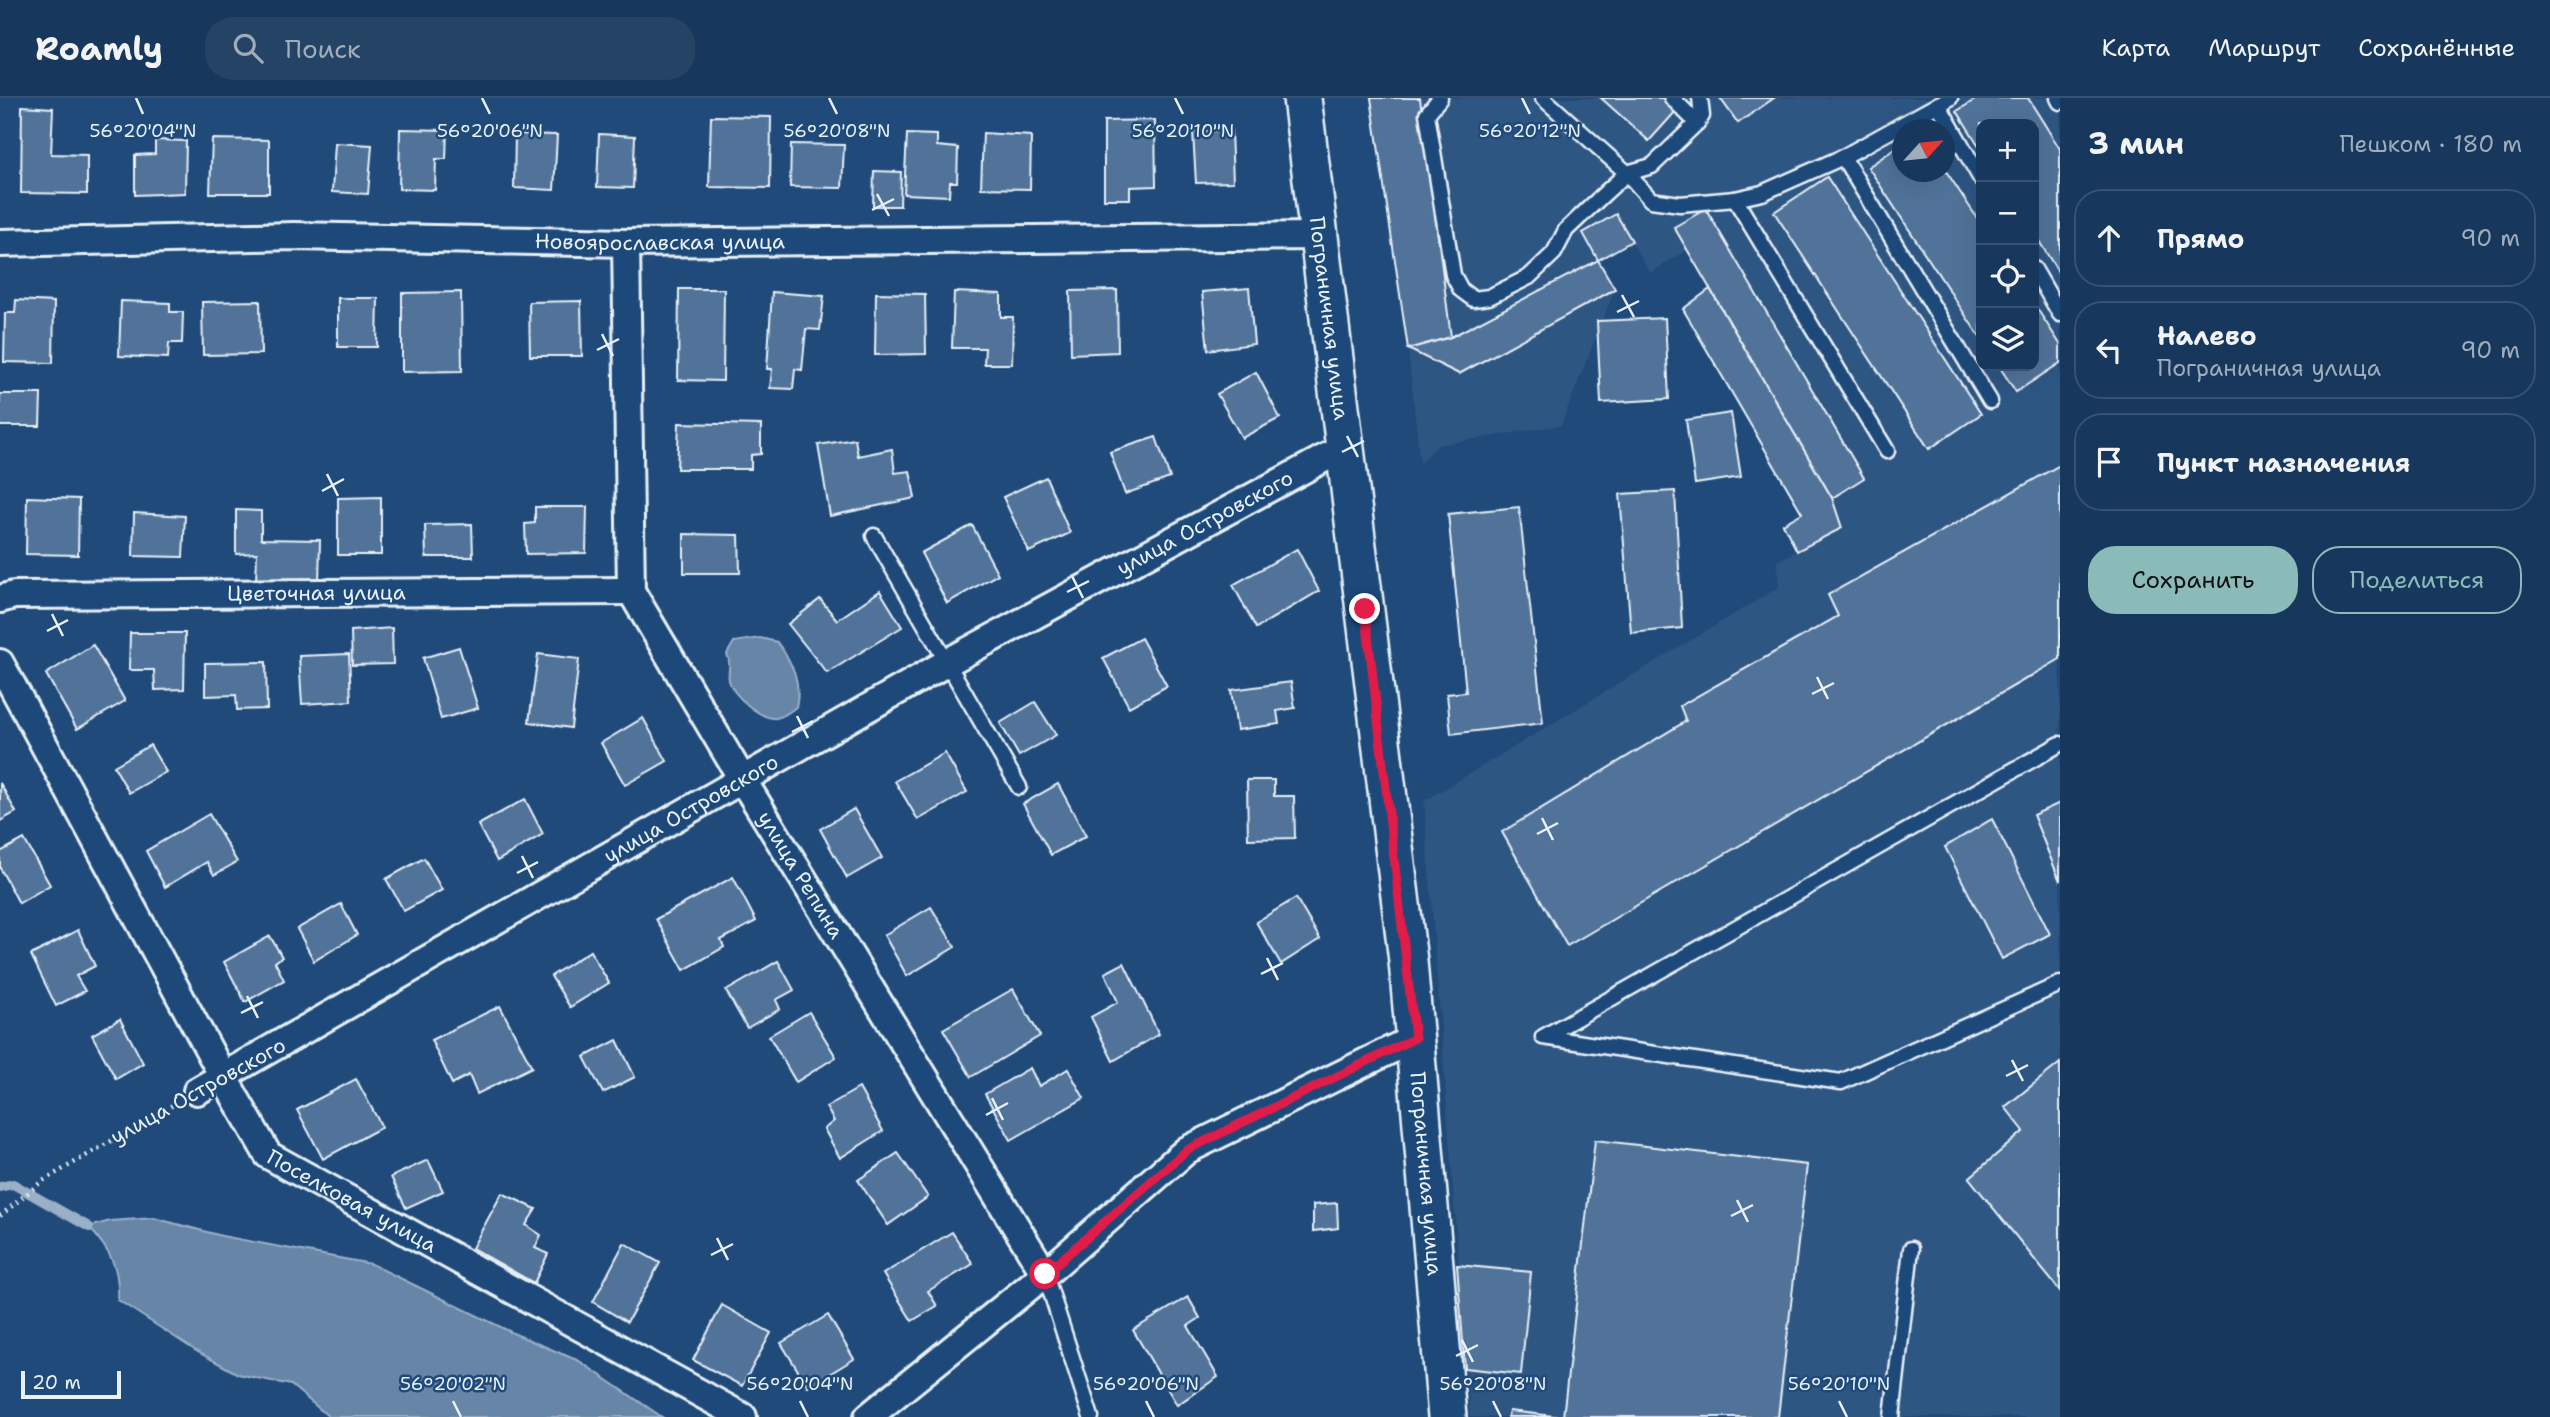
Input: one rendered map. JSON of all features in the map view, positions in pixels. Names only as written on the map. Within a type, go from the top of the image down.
[{"type":"street","name":"Пограничная улица","points":[[1303,98],[1415,1038],[1447,1417]]},
{"type":"street","name":"Новоярославская улица","points":[[0,243],[294,236],[626,243],[1319,236]]},
{"type":"street","name":"улица Репина","points":[[626,243],[631,592],[741,779],[1045,1274]]},
{"type":"street","name":"улица Островского","points":[[197,1091],[224,1078],[741,779],[1345,447]]},
{"type":"street","name":"Цветочная улица","points":[[0,599],[28,595],[631,592]]},
{"type":"street","name":"Поселковая улица","points":[[0,663],[268,1155],[743,1417]]},
{"type":"street","points":[[868,1417],[1045,1274],[1187,1150],[1415,1038]]},
{"type":"lane","points":[[1440,98],[1427,114],[1453,275],[1461,290],[1473,299],[1489,297],[1529,276],[1555,253],[1566,230],[1627,173],[1651,166],[1697,123],[1702,116],[1700,98]]},
{"type":"lane","points":[[1543,98],[1627,173],[1651,200],[1680,204],[1735,199],[1762,192],[1843,157],[1944,101],[1976,168]]},
{"type":"lane","points":[[1672,98],[1697,123]]},
{"type":"lane","points":[[1843,157],[1990,401]]},
{"type":"lane","points":[[1735,199],[1887,451]]},
{"type":"lane","points":[[2039,278],[2060,314]]},
{"type":"lane","points":[[874,536],[1019,787]]},
{"type":"lane","points":[[2060,744],[1542,1037],[1841,1082],[2060,984]]},
{"type":"lane","points":[[1892,1417],[1910,1248]]},
{"type":"lane","points":[[1045,1274],[1091,1417]]},
{"type":"path","name":"улица Островского","points":[[0,1216],[41,1182],[197,1091]]},
{"type":"shaded area","points":[[1371,98],[2060,98],[2060,1417],[1470,1417],[1424,801],[1779,587],[1777,561],[1842,527],[1832,497],[1687,250],[1650,273],[1631,241],[1599,260],[1615,289],[1561,425],[1438,445],[1420,463],[1408,349]]},
{"type":"shaded area","points":[[760,638],[777,642],[797,681],[796,707],[776,718],[763,715],[748,706],[729,681],[727,654],[734,642]]},
{"type":"shaded area","points":[[154,1218],[222,1236],[371,1264],[515,1334],[579,1361],[662,1417],[329,1417],[291,1385],[238,1374],[196,1351],[118,1300],[117,1278],[112,1260],[89,1227],[110,1221]]},
{"type":"building","points":[[1371,98],[1420,98],[1451,337],[1408,349]]},
{"type":"building","points":[[1601,98],[1662,98],[1676,111],[1649,141]]},
{"type":"building","points":[[1720,98],[1774,98],[1738,123]]},
{"type":"building","points":[[1978,98],[2028,98],[2060,149],[2060,275],[2039,241],[2039,119],[1976,119],[1976,141],[1957,111]]},
{"type":"building","points":[[22,106],[53,108],[51,154],[87,155],[87,194],[21,193]]},
{"type":"building","points":[[711,116],[771,117],[770,188],[709,187]]},
{"type":"building","points":[[1155,120],[1156,186],[1130,187],[1130,199],[1104,199],[1104,121]]},
{"type":"building","points":[[400,129],[447,130],[446,159],[436,159],[435,190],[399,189]]},
{"type":"building","points":[[1231,130],[1233,182],[1196,183],[1193,132]]},
{"type":"building","points":[[983,133],[1031,136],[1030,189],[981,188]]},
{"type":"building","points":[[515,134],[557,135],[554,190],[514,188]]},
{"type":"building","points":[[599,134],[635,136],[633,188],[597,187]]},
{"type":"building","points":[[907,134],[937,135],[937,146],[958,148],[957,182],[950,182],[949,196],[904,194]]},
{"type":"building","points":[[212,139],[269,140],[269,193],[210,193]]},
{"type":"building","points":[[155,140],[186,141],[185,193],[135,195],[135,155],[155,154]]},
{"type":"building","points":[[335,143],[372,145],[368,194],[332,192]]},
{"type":"building","points":[[791,144],[844,145],[842,188],[790,187]]},
{"type":"building","points":[[1892,151],[1892,182],[1953,182],[1976,216],[1976,331],[1868,167]]},
{"type":"building","points":[[874,171],[901,172],[900,206],[873,206]]},
{"type":"building","points":[[1827,177],[1981,414],[1929,449],[1774,212]]},
{"type":"building","points":[[1706,209],[1864,478],[1832,498],[1674,227]]},
{"type":"building","points":[[1616,214],[1632,241],[1598,260],[1583,233]]},
{"type":"building","points":[[1598,260],[1615,289],[1459,374],[1408,349],[1451,337]]},
{"type":"building","points":[[1249,288],[1254,344],[1208,350],[1202,292]]},
{"type":"building","points":[[679,289],[724,289],[723,381],[678,380]]},
{"type":"building","points":[[1710,289],[1832,498],[1842,528],[1797,551],[1783,524],[1802,513],[1683,309]]},
{"type":"building","points":[[1117,290],[1118,352],[1071,354],[1070,291]]},
{"type":"building","points":[[461,292],[462,371],[402,372],[402,293]]},
{"type":"building","points":[[772,292],[824,296],[820,330],[806,329],[802,370],[795,369],[793,389],[770,388],[772,369],[767,369]]},
{"type":"building","points":[[954,292],[1001,294],[1001,317],[1013,317],[1012,364],[984,364],[985,348],[952,348]]},
{"type":"building","points":[[876,293],[925,294],[926,354],[875,355]]},
{"type":"building","points":[[338,298],[378,298],[377,347],[338,347]]},
{"type":"building","points":[[16,300],[54,302],[53,363],[4,362],[5,313],[15,313]]},
{"type":"building","points":[[121,301],[170,303],[170,312],[183,312],[182,343],[169,343],[168,358],[119,356]]},
{"type":"building","points":[[260,301],[261,354],[203,355],[202,302]]},
{"type":"building","points":[[581,301],[582,356],[530,356],[529,302]]},
{"type":"building","points":[[2039,312],[2060,344],[2060,363],[2016,392],[2002,371],[2039,371]]},
{"type":"building","points":[[1665,318],[1669,399],[1601,403],[1597,321]]},
{"type":"building","points":[[1256,372],[1280,418],[1242,438],[1217,394]]},
{"type":"building","points":[[0,394],[41,394],[40,426],[0,426]]},
{"type":"building","points":[[1731,413],[1741,477],[1695,484],[1686,420]]},
{"type":"building","points":[[679,423],[761,425],[761,454],[751,455],[751,469],[677,469]]},
{"type":"building","points":[[1156,437],[1170,478],[1125,494],[1110,452]]},
{"type":"building","points":[[855,439],[858,456],[892,449],[895,473],[910,471],[915,498],[830,516],[818,445]]},
{"type":"building","points":[[2060,465],[2060,659],[1567,946],[1502,832],[1686,721],[1680,706],[1838,616],[1828,595]]},
{"type":"building","points":[[1046,477],[1070,533],[1029,552],[1003,497]]},
{"type":"building","points":[[1675,491],[1682,628],[1631,633],[1620,494]]},
{"type":"building","points":[[27,497],[79,499],[78,555],[26,554]]},
{"type":"building","points":[[381,497],[381,555],[338,555],[338,498]]},
{"type":"building","points":[[535,507],[587,507],[586,553],[526,554],[525,524],[535,523]]},
{"type":"building","points":[[1519,507],[1543,723],[1451,734],[1447,694],[1466,692],[1448,514]]},
{"type":"building","points":[[236,510],[261,511],[261,539],[320,540],[319,584],[256,582],[257,553],[236,554]]},
{"type":"building","points":[[134,513],[185,516],[183,557],[133,556]]},
{"type":"building","points":[[472,524],[473,557],[426,557],[425,525]]},
{"type":"building","points":[[972,525],[998,574],[947,603],[921,553]]},
{"type":"building","points":[[684,534],[739,535],[740,573],[684,573]]},
{"type":"building","points":[[1297,549],[1319,591],[1256,628],[1233,585]]},
{"type":"building","points":[[880,591],[902,627],[827,673],[788,624],[820,599],[837,620]]},
{"type":"building","points":[[392,628],[393,664],[352,665],[351,631]]},
{"type":"building","points":[[130,633],[185,633],[184,689],[155,690],[154,670],[129,670]]},
{"type":"building","points":[[1141,638],[1167,686],[1129,707],[1103,658]]},
{"type":"building","points":[[93,645],[125,701],[77,729],[46,674]]},
{"type":"building","points":[[459,647],[478,708],[441,719],[423,658]]},
{"type":"building","points":[[349,654],[351,701],[302,704],[299,656]]},
{"type":"building","points":[[538,654],[579,659],[571,728],[529,722]]},
{"type":"building","points":[[266,662],[267,709],[237,710],[236,695],[205,696],[205,663]]},
{"type":"building","points":[[1291,682],[1295,708],[1277,711],[1279,724],[1237,730],[1231,690]]},
{"type":"building","points":[[1035,702],[1056,735],[1019,756],[1000,723]]},
{"type":"building","points":[[643,718],[667,761],[625,785],[601,743]]},
{"type":"building","points":[[150,745],[166,772],[129,793],[114,766]]},
{"type":"building","points":[[945,753],[967,792],[918,820],[895,781]]},
{"type":"building","points":[[1247,780],[1274,780],[1274,796],[1294,796],[1295,838],[1248,839]]},
{"type":"building","points":[[0,783],[16,812],[0,821]]},
{"type":"building","points":[[1058,784],[1086,836],[1051,855],[1023,804]]},
{"type":"building","points":[[525,799],[543,834],[497,861],[478,825]]},
{"type":"building","points":[[2060,803],[2060,881],[2033,815]]},
{"type":"building","points":[[854,809],[882,858],[847,878],[820,829]]},
{"type":"building","points":[[209,814],[237,862],[214,875],[207,862],[165,887],[146,851]]},
{"type":"building","points":[[1992,819],[2050,934],[2002,959],[1945,847]]},
{"type":"building","points":[[24,839],[50,885],[19,903],[0,868],[0,852]]},
{"type":"building","points":[[424,858],[442,890],[404,911],[386,879]]},
{"type":"building","points":[[733,877],[756,921],[721,940],[724,947],[684,970],[656,919]]},
{"type":"building","points":[[1296,898],[1320,939],[1281,964],[1256,922]]},
{"type":"building","points":[[341,904],[357,935],[314,961],[297,929]]},
{"type":"building","points":[[931,907],[955,947],[907,976],[884,935]]},
{"type":"building","points":[[78,930],[95,966],[76,976],[85,991],[56,1006],[31,955]]},
{"type":"building","points":[[270,936],[282,957],[275,962],[284,980],[245,1002],[224,962]]},
{"type":"building","points":[[590,951],[609,983],[570,1007],[551,976]]},
{"type":"building","points":[[778,961],[794,990],[776,1000],[780,1009],[747,1028],[726,991]]},
{"type":"building","points":[[1124,963],[1159,1034],[1113,1061],[1091,1017],[1118,1002],[1105,973]]},
{"type":"building","points":[[1013,989],[1040,1036],[971,1077],[943,1029]]},
{"type":"building","points":[[500,1006],[532,1067],[477,1094],[469,1075],[452,1084],[431,1040]]},
{"type":"building","points":[[809,1012],[836,1057],[796,1082],[769,1036]]},
{"type":"building","points":[[120,1019],[143,1063],[116,1079],[92,1035]]},
{"type":"building","points":[[617,1040],[635,1077],[603,1093],[584,1057]]},
{"type":"building","points":[[2060,1063],[2060,1291],[1969,1178],[2024,1131],[2005,1107]]},
{"type":"building","points":[[1030,1068],[1039,1086],[1068,1069],[1084,1098],[1011,1140],[985,1094]]},
{"type":"building","points":[[356,1079],[382,1127],[323,1159],[297,1110]]},
{"type":"building","points":[[859,1088],[883,1131],[840,1158],[824,1129],[834,1121],[826,1107]]},
{"type":"building","points":[[1595,1140],[1807,1165],[1778,1417],[1563,1417]]},
{"type":"building","points":[[898,1153],[928,1197],[888,1225],[858,1180]]},
{"type":"building","points":[[428,1160],[443,1191],[406,1208],[391,1177]]},
{"type":"building","points":[[502,1193],[536,1209],[526,1225],[541,1235],[535,1248],[548,1254],[534,1283],[472,1248]]},
{"type":"building","points":[[1337,1203],[1338,1228],[1313,1231],[1313,1205]]},
{"type":"building","points":[[952,1232],[973,1264],[928,1291],[937,1306],[912,1321],[883,1274]]},
{"type":"building","points":[[624,1243],[660,1263],[627,1322],[593,1302]]},
{"type":"building","points":[[1457,1265],[1531,1272],[1521,1374],[1465,1368]]},
{"type":"building","points":[[1188,1297],[1200,1318],[1188,1326],[1218,1377],[1177,1405],[1133,1330]]},
{"type":"building","points":[[722,1305],[771,1333],[742,1386],[693,1360]]},
{"type":"building","points":[[828,1315],[854,1359],[808,1387],[781,1343]]},
{"type":"building","points":[[1509,1411],[1563,1417],[1508,1417]]},
{"type":"waterway","points":[[0,1187],[13,1184],[89,1227]]},
{"type":"route","points":[[1045,1274],[1187,1150],[1415,1038],[1365,609]]}]
